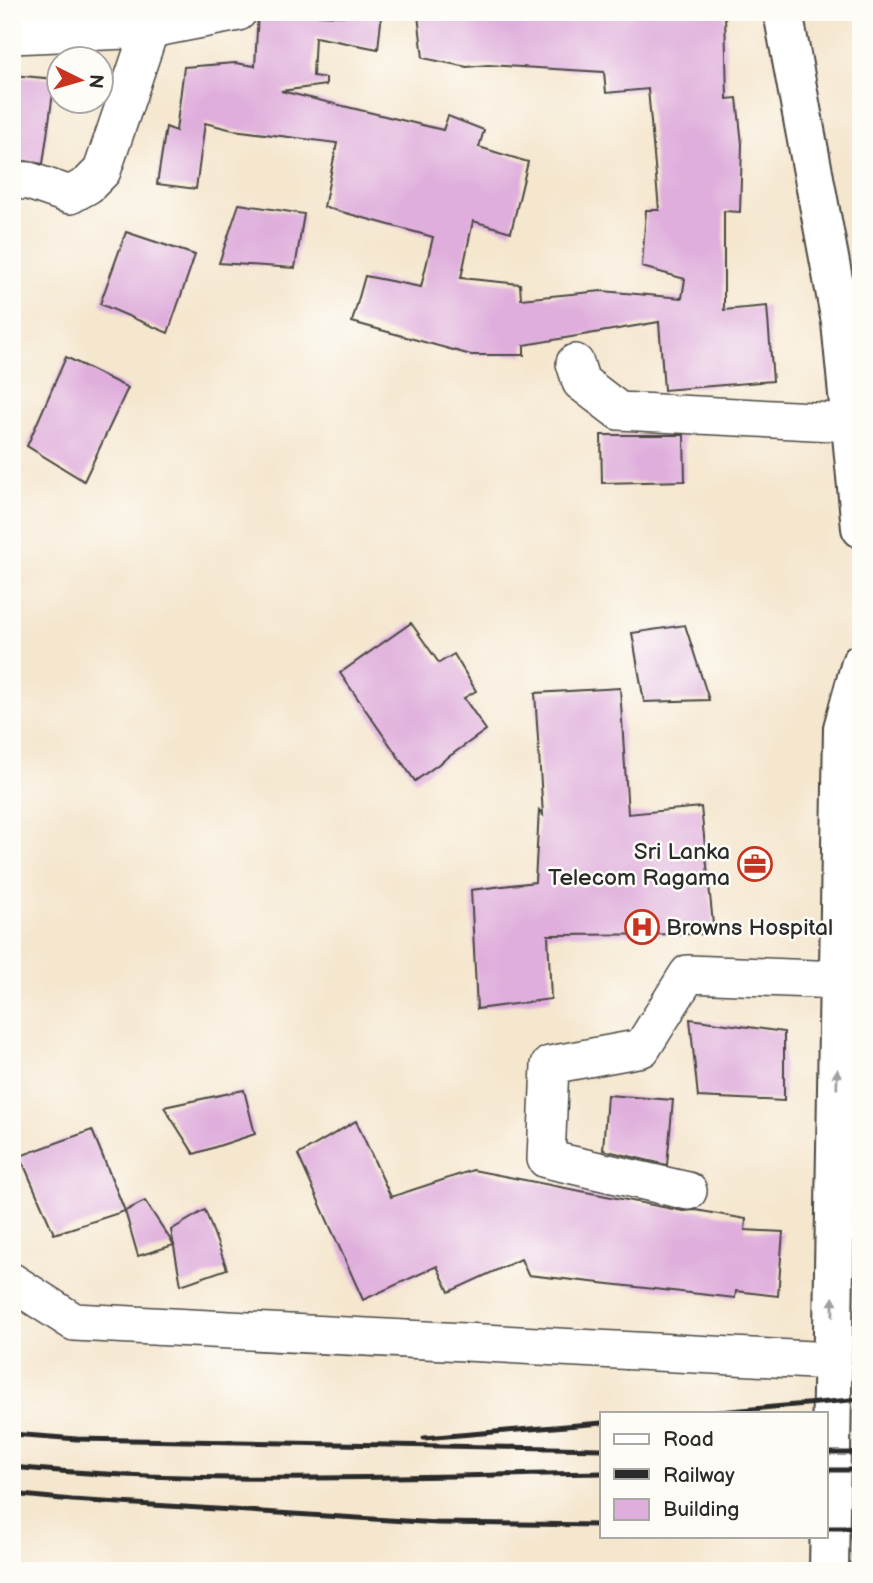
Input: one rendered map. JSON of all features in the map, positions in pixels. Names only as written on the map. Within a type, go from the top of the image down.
[{"type":"main road","points":[[783,12],[851,316],[853,423],[861,528]]},
{"type":"main road","points":[[829,1571],[843,728],[861,663]]},
{"type":"street","points":[[12,35],[65,23],[150,29],[239,12]]},
{"type":"street","points":[[12,180],[29,181],[70,195],[88,185],[102,171],[150,29]]},
{"type":"street","points":[[575,363],[581,382],[619,411],[853,423]]},
{"type":"street","points":[[688,1191],[546,1159],[550,1065],[642,1048],[688,974],[839,980]]},
{"type":"street","points":[[12,1282],[74,1322],[832,1361]]},
{"type":"building","points":[[258,12],[343,16],[344,12],[382,12],[378,49],[315,37],[313,76],[326,78],[326,85],[281,91],[443,130],[448,116],[484,130],[479,147],[528,162],[511,232],[473,221],[461,278],[520,284],[521,299],[602,291],[682,298],[685,279],[642,267],[646,210],[659,210],[648,89],[606,93],[604,72],[488,65],[467,67],[423,58],[418,15],[565,12],[565,19],[630,12],[725,12],[727,99],[737,98],[742,144],[740,212],[724,211],[724,310],[767,306],[773,381],[664,390],[659,322],[524,345],[524,355],[471,355],[352,322],[365,276],[421,287],[433,237],[324,207],[337,143],[233,130],[205,123],[196,189],[157,184],[166,127],[176,131],[184,67],[235,63],[255,66]]},
{"type":"building","points":[[12,75],[46,78],[46,116],[50,116],[43,164],[12,159]]},
{"type":"building","points":[[239,204],[304,214],[295,268],[219,263]]},
{"type":"building","points":[[126,232],[195,255],[168,333],[100,304]]},
{"type":"building","points":[[66,357],[128,388],[84,481],[27,446]]},
{"type":"building","points":[[601,435],[684,435],[685,481],[602,483]]},
{"type":"building","points":[[411,623],[439,663],[454,654],[476,691],[464,698],[486,730],[415,781],[340,673]]},
{"type":"building","points":[[685,625],[709,700],[644,702],[632,633]]},
{"type":"building","points":[[620,688],[628,814],[701,807],[714,934],[548,935],[551,999],[477,1009],[471,890],[535,882],[539,810],[543,815],[535,693]]},
{"type":"building","points":[[690,1019],[784,1032],[784,1101],[698,1097]]},
{"type":"building","points":[[244,1090],[255,1134],[194,1154],[164,1107]]},
{"type":"building","points":[[607,1095],[673,1100],[667,1165],[603,1150]]},
{"type":"building","points":[[356,1121],[391,1197],[473,1170],[683,1211],[696,1210],[746,1219],[745,1230],[783,1232],[778,1296],[736,1291],[735,1298],[528,1275],[521,1259],[449,1292],[437,1266],[363,1300],[298,1155]]},
{"type":"building","points":[[92,1130],[125,1211],[54,1234],[20,1156]]},
{"type":"building","points":[[145,1201],[174,1245],[138,1256],[125,1211]]},
{"type":"building","points":[[205,1210],[227,1269],[181,1285],[171,1230]]},
{"type":"railway","points":[[719,1412],[861,1399]]},
{"type":"railway","points":[[424,1438],[600,1423]]},
{"type":"railway","points":[[12,1434],[77,1439],[600,1449]]},
{"type":"railway","points":[[828,1453],[861,1453]]},
{"type":"railway","points":[[12,1467],[85,1473],[233,1478],[600,1473]]},
{"type":"railway","points":[[828,1470],[861,1470]]},
{"type":"railway","points":[[12,1494],[437,1523],[600,1525]]},
{"type":"railway","points":[[828,1528],[861,1528]]},
{"type":"place","name":"Sri Lanka Telecom Ragama","points":[[755,864]]},
{"type":"place","name":"Browns Hospital","points":[[642,927]]}]
